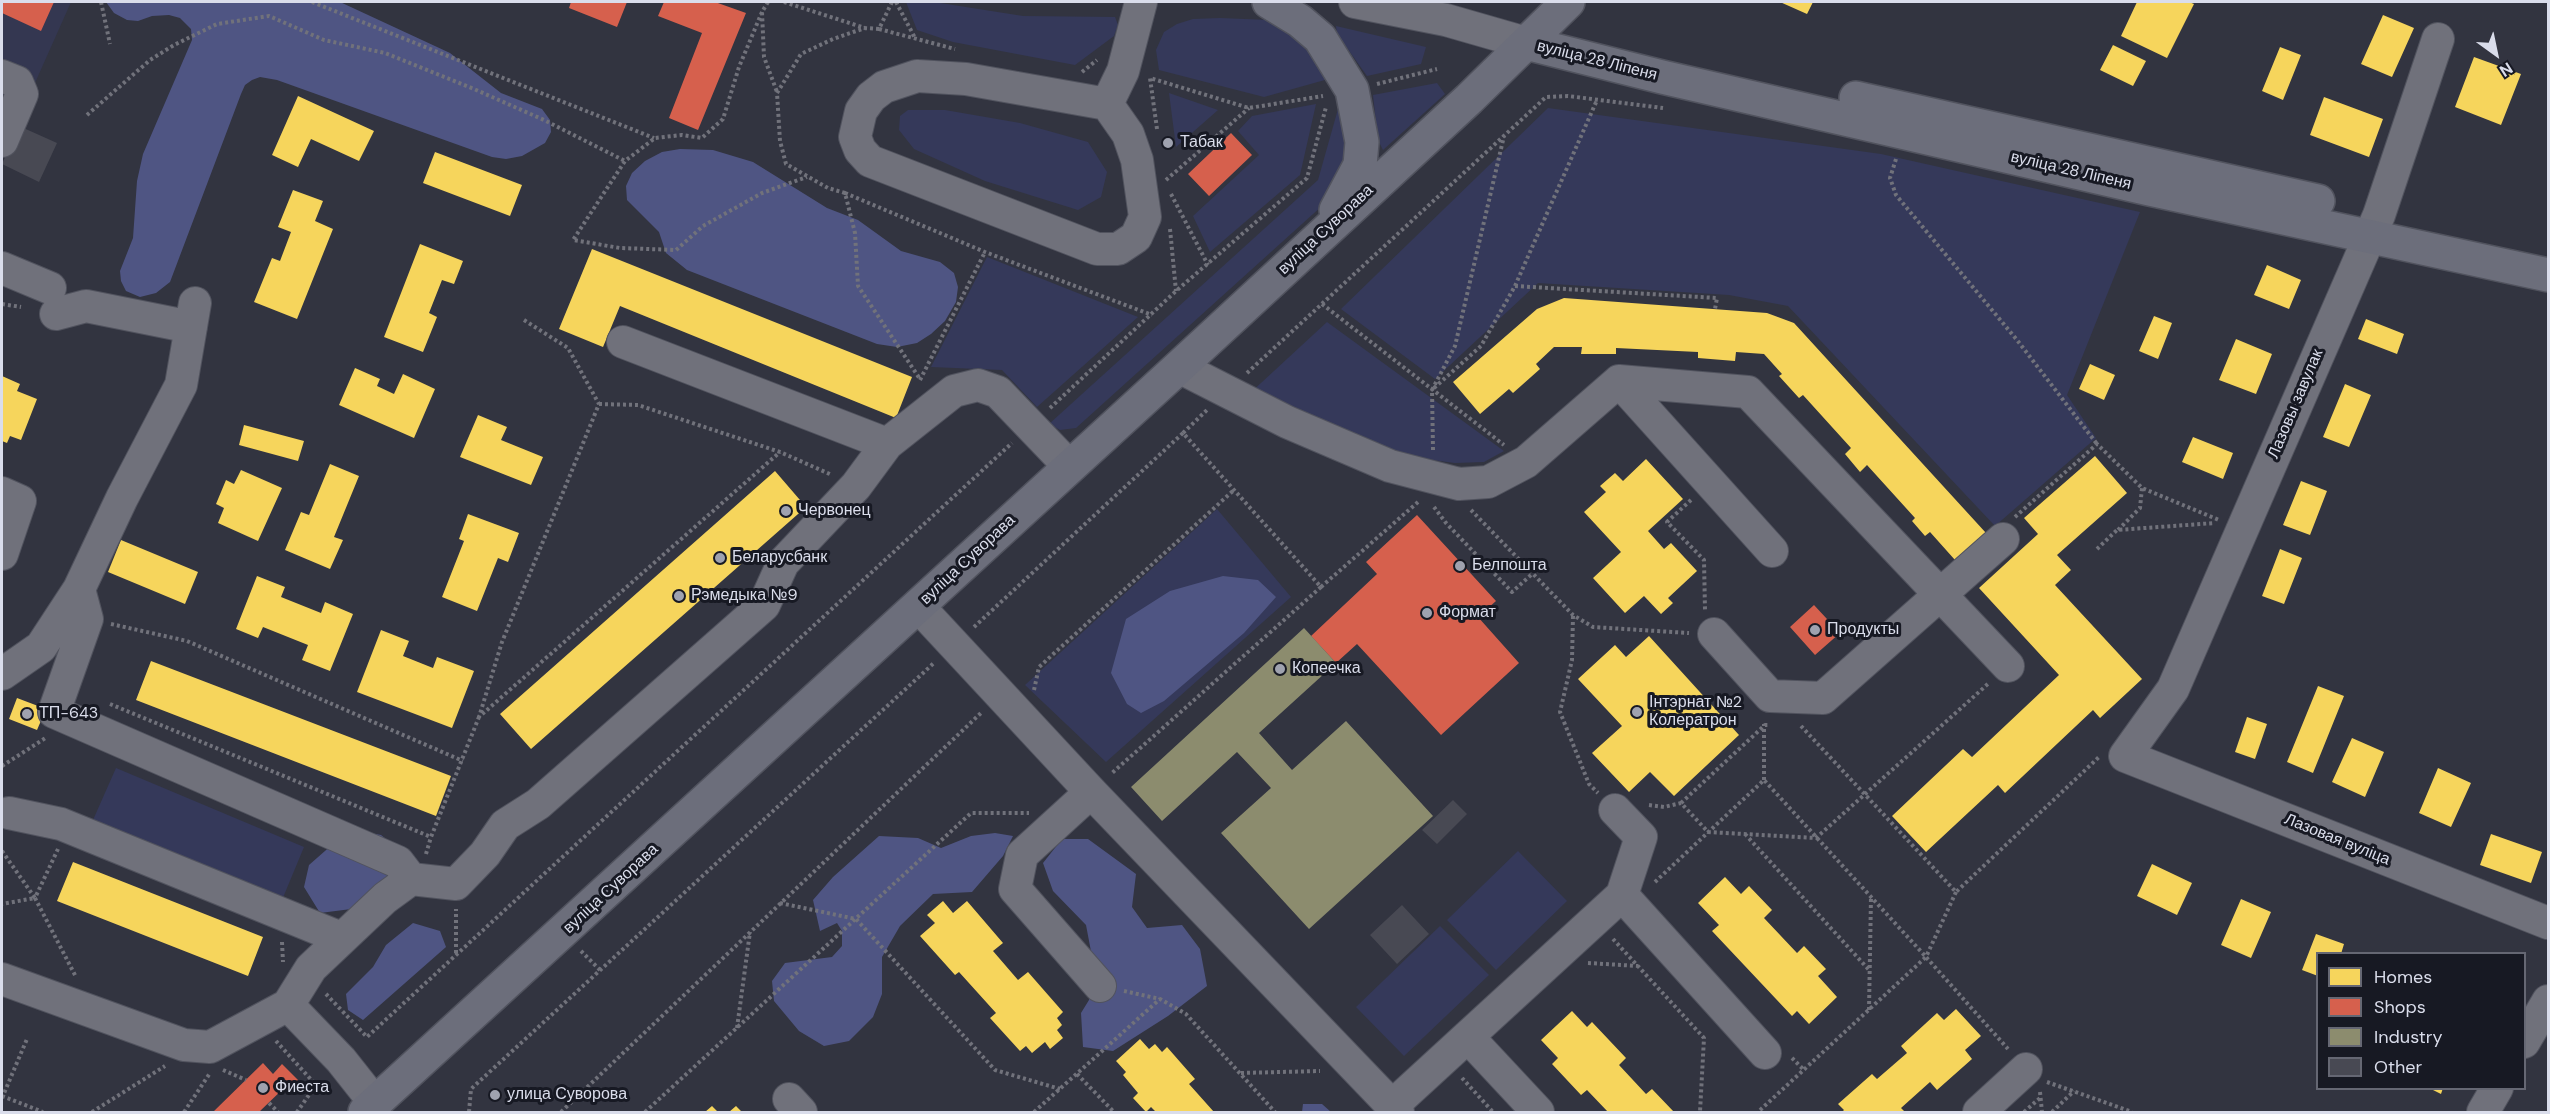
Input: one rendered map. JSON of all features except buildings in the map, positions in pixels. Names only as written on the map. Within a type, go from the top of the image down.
[{"type":"main road","points":[[1269,2],[1300,21],[1320,38],[1352,90],[1362,142],[1360,165],[1334,212],[1305,249]]},
{"type":"main road","name":"вуліца Суворава","points":[[375,1109],[1469,99],[1568,2]]},
{"type":"main road","name":"вуліца 28 Ліпеня","points":[[1526,43],[1666,56],[2374,225],[2548,275]]},
{"type":"main road","name":"вуліца 28 Ліпеня","points":[[2374,225],[2548,252]]},
{"type":"street","points":[[1107,104],[1123,70],[1141,2]]},
{"type":"street","points":[[1355,2],[1446,20],[1526,43]]},
{"type":"street","name":"Лазовы завулак","points":[[2114,755],[2173,688],[2374,225],[2438,39]]},
{"type":"street","points":[[2,76],[17,82],[22,94],[2,141]]},
{"type":"street","points":[[917,76],[966,79],[1107,104],[1134,146],[1145,217],[1142,227],[1128,244],[1107,251],[882,168],[870,161],[860,150],[855,137],[861,111],[871,97],[884,87],[917,76]]},
{"type":"street","points":[[2,268],[53,301],[193,315],[181,385],[122,498],[79,589],[41,647],[2,674]]},
{"type":"street","points":[[623,342],[887,444]]},
{"type":"street","points":[[1179,367],[1226,393],[1390,466],[1438,491],[1459,484],[1488,482],[1526,462],[1619,381],[1748,392],[2008,666]]},
{"type":"street","points":[[1619,381],[1772,551]]},
{"type":"street","points":[[2,979],[184,1045],[210,1047],[295,993],[311,968],[341,938],[411,879],[456,884],[485,854],[505,825],[538,804],[764,605],[783,563],[855,486],[887,444],[943,398],[954,391],[978,385],[998,392],[1069,466]]},
{"type":"street","points":[[2,493],[20,501],[2,554]]},
{"type":"street","points":[[1698,630],[1770,696],[1823,698],[2003,539]]},
{"type":"street","points":[[79,589],[87,619],[54,712],[398,862],[411,879]]},
{"type":"street","points":[[918,606],[1091,792],[1395,1109],[1468,1037],[1622,895],[1641,837],[1630,808]]},
{"type":"street","name":"Лазовая вуліца","points":[[2114,755],[2548,923]]},
{"type":"street","points":[[1091,792],[1022,855],[1015,890],[1100,986]]},
{"type":"street","points":[[9,813],[62,825],[341,938]]},
{"type":"street","points":[[1622,895],[1765,1053]]},
{"type":"street","points":[[295,993],[375,1109]]},
{"type":"street","points":[[2526,1039],[2548,1001]]},
{"type":"street","points":[[1468,1037],[1538,1113]]},
{"type":"street","points":[[1979,1113],[2026,1069]]},
{"type":"street","points":[[2483,1113],[2496,1090]]},
{"type":"path","points":[[101,2],[110,44]]},
{"type":"path","points":[[312,2],[655,138],[682,135],[702,138],[723,119],[739,67],[768,2]]},
{"type":"path","points":[[784,2],[866,28],[879,29],[959,50]]},
{"type":"path","points":[[879,29],[894,2]]},
{"type":"path","points":[[894,2],[915,38]]},
{"type":"path","points":[[762,12],[764,57],[777,93],[780,141],[786,164],[828,188],[985,252],[1152,315]]},
{"type":"path","points":[[87,116],[150,60],[174,45],[217,24],[269,16],[324,40],[385,53],[444,77],[544,120],[625,161]]},
{"type":"path","points":[[777,93],[801,54],[833,39],[866,28]]},
{"type":"path","points":[[1078,73],[1103,55]]},
{"type":"path","points":[[1352,90],[1437,69]]},
{"type":"path","points":[[282,939],[284,968],[295,993],[316,984],[367,1036],[1176,291],[1307,178],[1329,95],[1248,108],[1150,78],[1159,140]]},
{"type":"path","points":[[470,1113],[471,1089],[1546,97],[1597,100],[1671,109]]},
{"type":"path","points":[[1432,390],[1481,346],[1515,286],[1597,100]]},
{"type":"path","points":[[1165,181],[1248,108]]},
{"type":"path","points":[[1504,135],[1455,346],[1432,390],[1438,491],[1431,502],[1446,523],[1512,592],[1532,574]]},
{"type":"path","points":[[655,138],[625,161],[573,240],[620,248],[676,250],[703,226],[762,193],[807,177]]},
{"type":"path","points":[[1898,149],[1890,178],[1896,195],[2017,340],[2097,444],[2142,488],[2225,523],[2117,530]]},
{"type":"path","points":[[1163,171],[1165,181],[1208,265]]},
{"type":"path","points":[[1166,192],[1167,203]]},
{"type":"path","points":[[844,193],[855,233],[858,286],[920,379]]},
{"type":"path","points":[[1169,225],[1176,291]]},
{"type":"path","points":[[915,388],[985,252]]},
{"type":"path","points":[[1515,286],[1716,298],[1715,309]]},
{"type":"path","points":[[1322,304],[1526,462]]},
{"type":"path","points":[[524,320],[568,348],[599,404]]},
{"type":"path","points":[[599,404],[638,405],[780,452],[855,486]]},
{"type":"path","points":[[109,704],[430,837],[463,761],[502,642],[599,404]]},
{"type":"path","points":[[1183,433],[1321,586]]},
{"type":"path","points":[[2003,539],[2007,524],[2097,444]]},
{"type":"path","points":[[479,717],[780,452]]},
{"type":"path","points":[[1460,508],[1470,510],[1573,615],[1593,627],[1698,630],[1705,610],[1704,560],[1667,522],[1711,482]]},
{"type":"path","points":[[2097,549],[2140,508],[2142,488]]},
{"type":"path","points":[[1031,700],[1039,668],[1234,490]]},
{"type":"path","points":[[1091,792],[1321,586],[1425,496],[1438,491]]},
{"type":"path","points":[[1573,615],[1572,660],[1560,712],[1589,784],[1630,808],[1664,807],[1681,803],[1765,725],[1774,725]]},
{"type":"path","points":[[87,619],[187,641],[463,761]]},
{"type":"path","points":[[1681,803],[1708,832],[1816,838],[2008,666]]},
{"type":"path","points":[[561,1113],[1001,694]]},
{"type":"path","points":[[2,766],[47,738],[54,712]]},
{"type":"path","points":[[1757,716],[1765,725],[1764,780]]},
{"type":"path","points":[[1793,726],[1802,726],[1956,892]]},
{"type":"path","points":[[1758,1113],[1926,957],[1956,892],[2114,755]]},
{"type":"path","points":[[647,1112],[971,813],[1067,813]]},
{"type":"path","points":[[1745,834],[1870,971]]},
{"type":"path","points":[[35,898],[60,843]]},
{"type":"path","points":[[2,850],[35,898],[77,980]]},
{"type":"path","points":[[456,884],[456,954]]},
{"type":"path","points":[[1869,1010],[1871,897]]},
{"type":"path","points":[[2,904],[35,898]]},
{"type":"path","points":[[780,903],[856,919],[995,1070],[1060,1089]]},
{"type":"path","points":[[737,1028],[750,932]]},
{"type":"path","points":[[1611,936],[1704,1038],[1700,1113]]},
{"type":"path","points":[[1926,957],[2026,1069],[2038,1079],[2132,1113]]},
{"type":"path","points":[[1581,962],[1638,966]]},
{"type":"path","points":[[1100,986],[1160,999],[1186,1014],[1275,1113]]},
{"type":"path","points":[[1034,1113],[1160,999]]},
{"type":"path","points":[[271,1036],[315,1085],[297,1113]]},
{"type":"path","points":[[27,1039],[2,1096],[43,1113]]},
{"type":"path","points":[[92,1113],[170,1063]]},
{"type":"path","points":[[184,1113],[215,1066],[246,1080]]},
{"type":"path","points":[[1240,1073],[1358,1070]]},
{"type":"path","points":[[1077,1074],[1114,1113]]},
{"type":"path","points":[[1461,1077],[1493,1113]]},
{"type":"path","points":[[2052,1113],[2074,1091]]},
{"type":"path","points":[[2024,1113],[2041,1097]]},
{"type":"path","points":[[269,1103],[278,1113]]},
{"type":"shaded area","points":[[2,2],[71,2],[2,157]]},
{"type":"shaded area","points":[[106,2],[340,2],[450,53],[501,93],[542,109],[550,120],[551,132],[545,143],[522,156],[506,159],[492,157],[277,80],[260,77],[252,80],[245,85],[241,94],[170,282],[156,293],[140,297],[126,291],[121,281],[120,271],[133,238],[137,181],[143,154],[192,40],[191,29],[180,18],[169,15],[152,16],[138,21],[127,20],[114,13]]},
{"type":"shaded area","points":[[906,2],[934,2],[1023,16],[1115,17],[1118,25],[1114,36],[1075,65],[953,42],[917,30]]},
{"type":"shaded area","points":[[1193,19],[1269,20],[1291,28],[1332,78],[1264,97],[1159,70],[1156,50],[1164,32],[1177,24]]},
{"type":"shaded area","points":[[1336,26],[1426,47],[1421,64],[1367,76],[1337,34]]},
{"type":"shaded area","points":[[1437,83],[1445,94],[1383,150],[1378,140],[1373,95]]},
{"type":"shaded area","points":[[1169,93],[1218,110],[1176,147]]},
{"type":"shaded area","points":[[1340,102],[1354,143],[1323,205],[1076,428],[1060,430],[1049,424],[1318,180]]},
{"type":"shaded area","points":[[1316,104],[1300,175],[1210,252],[1193,216],[1259,155],[1238,131],[1252,116]]},
{"type":"shaded area","points":[[1548,108],[1881,154],[2140,212],[2067,395],[2096,438],[1995,526],[1788,306],[1729,295],[1538,283],[1435,379],[1341,309]]},
{"type":"shaded area","points":[[908,110],[945,110],[1020,123],[1088,142],[1107,172],[1101,197],[1078,210],[985,181],[914,149],[899,130],[900,116]]},
{"type":"shaded area","points":[[680,149],[713,150],[753,162],[827,208],[858,220],[901,251],[940,262],[954,273],[958,287],[956,302],[945,321],[917,343],[897,347],[877,344],[687,270],[666,253],[659,232],[627,200],[626,186],[632,173],[645,161],[662,152]]},
{"type":"shaded area","points":[[987,257],[1138,317],[1037,407],[1002,370],[931,367]]},
{"type":"shaded area","points":[[1327,322],[1504,451],[1484,462],[1455,463],[1410,457],[1248,395]]},
{"type":"shaded area","points":[[1217,509],[1291,597],[1106,762],[1025,685]]},
{"type":"shaded area","points":[[1223,576],[1258,580],[1276,597],[1244,633],[1164,701],[1141,713],[1127,704],[1111,673],[1126,619],[1170,591]]},
{"type":"shaded area","points":[[116,768],[304,847],[282,900],[93,820]]},
{"type":"shaded area","points":[[350,829],[381,835],[401,851],[385,883],[359,908],[320,913],[304,887],[309,865]]},
{"type":"shaded area","points":[[995,833],[1013,836],[1003,856],[972,892],[933,894],[900,926],[882,957],[882,994],[873,1017],[849,1041],[824,1046],[799,1031],[774,1001],[772,981],[785,963],[832,957],[842,946],[842,931],[837,923],[820,931],[813,900],[833,877],[879,836],[918,838],[941,848],[971,836]]},
{"type":"shaded area","points":[[1062,839],[1088,839],[1136,874],[1132,907],[1147,928],[1182,925],[1200,949],[1207,986],[1168,1016],[1113,1051],[1083,1047],[1081,1013],[1089,1000],[1093,962],[1086,925],[1053,891],[1043,863]]},
{"type":"shaded area","points":[[1518,851],[1567,901],[1496,970],[1447,920]]},
{"type":"shaded area","points":[[413,923],[440,931],[446,947],[363,1020],[348,1010],[346,994],[373,967],[386,945]]},
{"type":"shaded area","points":[[1440,926],[1489,975],[1404,1056],[1356,1007]]},
{"type":"shaded area","points":[[1303,1104],[1322,1104],[1331,1112],[1302,1112]]},
{"type":"place","name":"Табак","points":[[1168,143]]},
{"type":"place","name":"Червонец","points":[[786,511]]},
{"type":"place","name":"Беларусбанк","points":[[720,558]]},
{"type":"place","name":"Белпошта","points":[[1460,566]]},
{"type":"place","name":"Рэмедыка №9","points":[[679,596]]},
{"type":"place","name":"Формат","points":[[1427,613]]},
{"type":"place","name":"Продукты","points":[[1815,630]]},
{"type":"place","name":"Копеечка","points":[[1280,669]]},
{"type":"place","name":"Інтэрнат №2 Колератрон","points":[[1637,712]]},
{"type":"place","name":"ТП-643","points":[[27,714]]},
{"type":"place","name":"Фиеста","points":[[263,1088]]},
{"type":"place","name":"улица Суворова","points":[[495,1095]]}]
